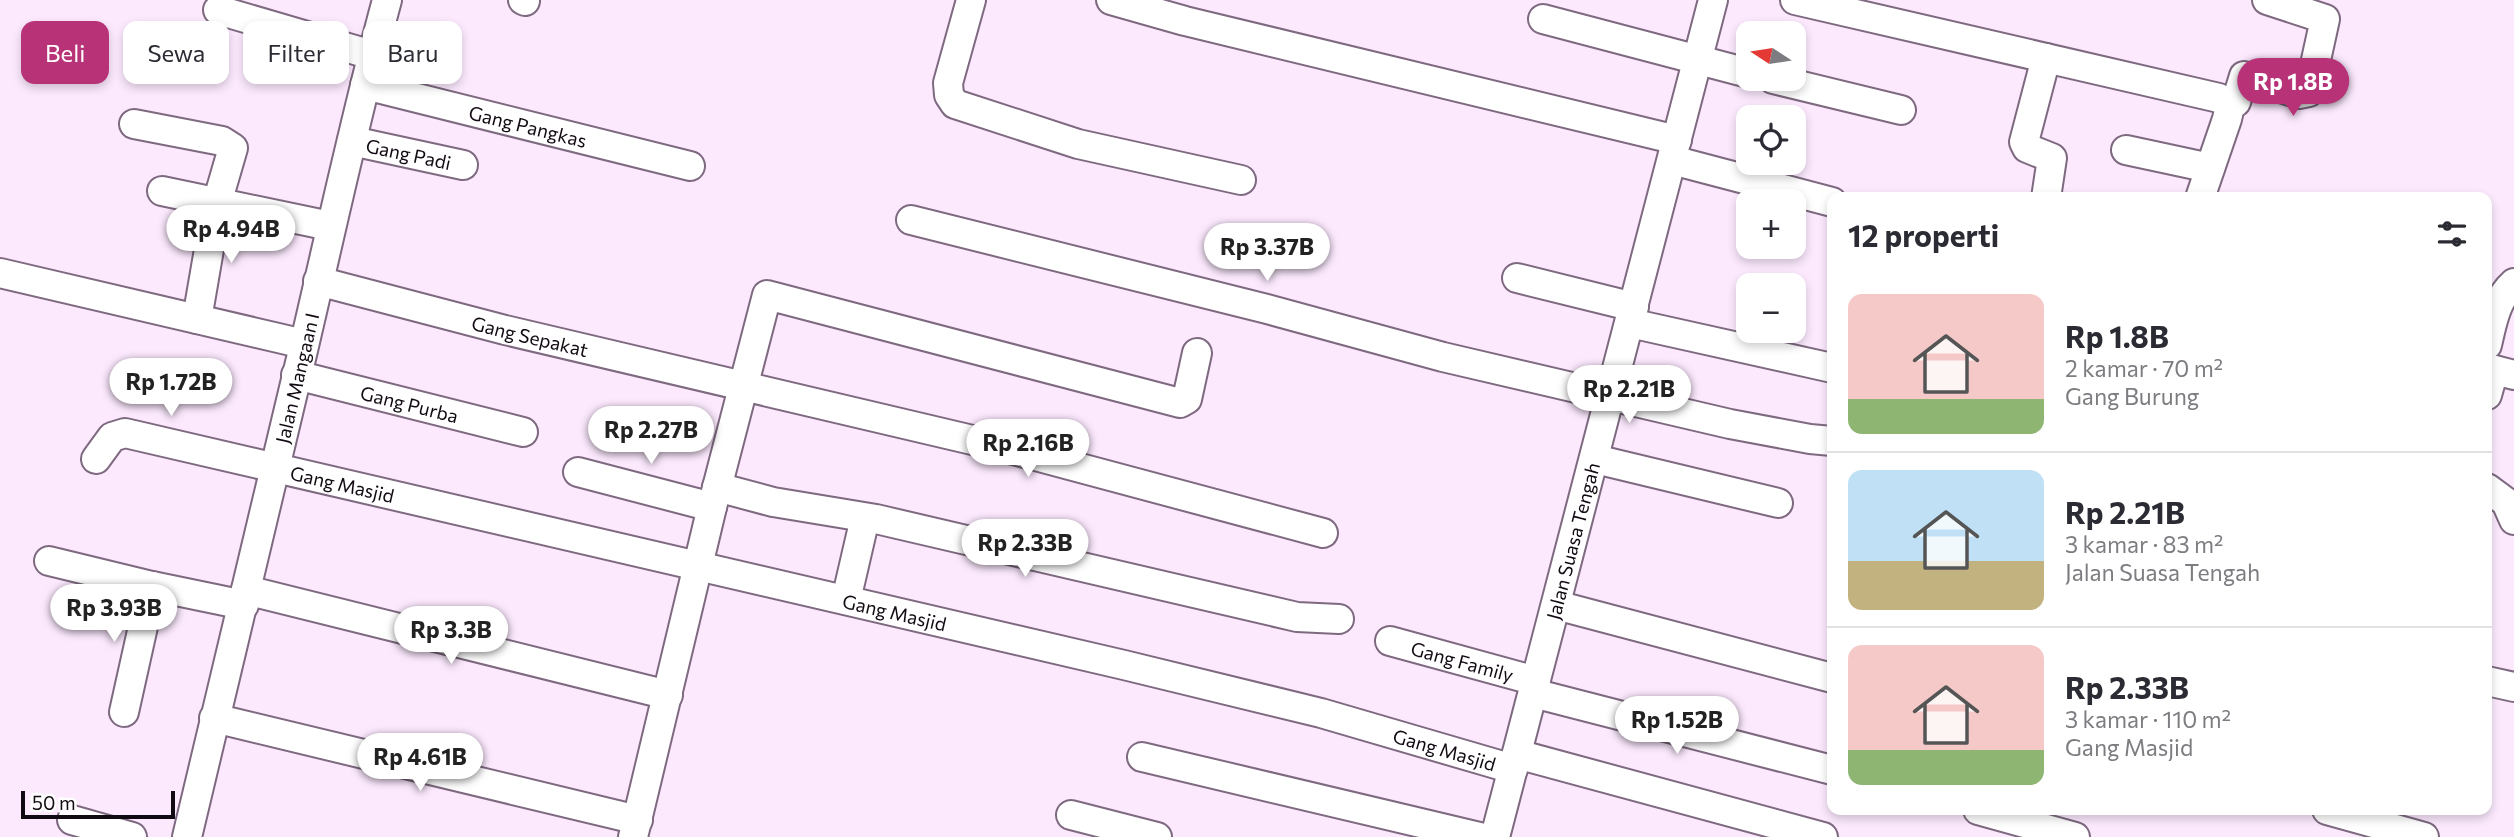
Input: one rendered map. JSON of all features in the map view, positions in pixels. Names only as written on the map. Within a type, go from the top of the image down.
[{"type":"street","name":"Jalan Mangaan I","points":[[381,21],[387,0]]},
{"type":"street","points":[[971,0],[948,83],[949,94],[956,104],[1078,144],[1241,180]]},
{"type":"street","points":[[1111,0],[1674,150],[1827,200]]},
{"type":"street","name":"Jalan Suasa Tengah","points":[[1495,837],[1713,0]]},
{"type":"street","points":[[1795,0],[2219,98],[2230,106]]},
{"type":"street","points":[[2202,192],[2230,106],[2236,102],[2244,76],[2300,94],[2309,92],[2325,19],[2267,0]]},
{"type":"street","points":[[218,10],[363,52]]},
{"type":"street","points":[[1543,19],[1736,70]]},
{"type":"street","points":[[2046,58],[2024,142],[2027,148],[2052,158],[2047,192]]},
{"type":"street","name":"Jalan Mangaan I","points":[[187,837],[365,85]]},
{"type":"street","name":"Gang Pangkas","points":[[365,85],[690,166]]},
{"type":"street","points":[[1806,87],[1900,110]]},
{"type":"street","points":[[134,124],[230,145],[233,151],[218,203],[197,319]]},
{"type":"street","name":"Gang Padi","points":[[352,141],[463,166]]},
{"type":"street","points":[[2126,150],[2210,168]]},
{"type":"street","points":[[162,191],[330,226]]},
{"type":"street","points":[[911,220],[1267,309],[1443,357],[1730,424],[1827,441]]},
{"type":"street","points":[[0,273],[304,344]]},
{"type":"street","points":[[1517,278],[1632,315],[1827,367]]},
{"type":"street","name":"Gang Sepakat","points":[[318,281],[518,333],[1002,447],[1323,533]]},
{"type":"street","points":[[2494,371],[2498,306],[2514,283]]},
{"type":"street","points":[[214,718],[636,829],[714,497],[767,295],[1180,403],[1187,399],[1197,353]]},
{"type":"street","name":"Gang Purba","points":[[296,375],[523,432]]},
{"type":"street","name":"Gang Masjid","points":[[96,459],[112,437],[125,433],[1321,713],[1823,837]]},
{"type":"street","points":[[1595,459],[1778,503]]},
{"type":"street","points":[[578,472],[714,497],[774,502],[865,518],[1297,617],[1339,619]]},
{"type":"street","points":[[2492,492],[2506,502],[2514,520]]},
{"type":"street","points":[[846,600],[865,518]]},
{"type":"street","points":[[49,561],[152,586],[245,597],[668,695]]},
{"type":"street","points":[[124,712],[152,586]]},
{"type":"street","points":[[1556,605],[1827,677]]},
{"type":"street","name":"Gang Family","points":[[1390,640],[1535,687],[1827,769]]},
{"type":"street","points":[[2492,682],[2514,687]]},
{"type":"street","points":[[1142,757],[1480,837]]},
{"type":"street","points":[[1071,815],[1157,837]]},
{"type":"street","points":[[1996,815],[2075,837]]},
{"type":"street","points":[[2345,815],[2424,837]]},
{"type":"street","points":[[72,820],[132,837]]}]
